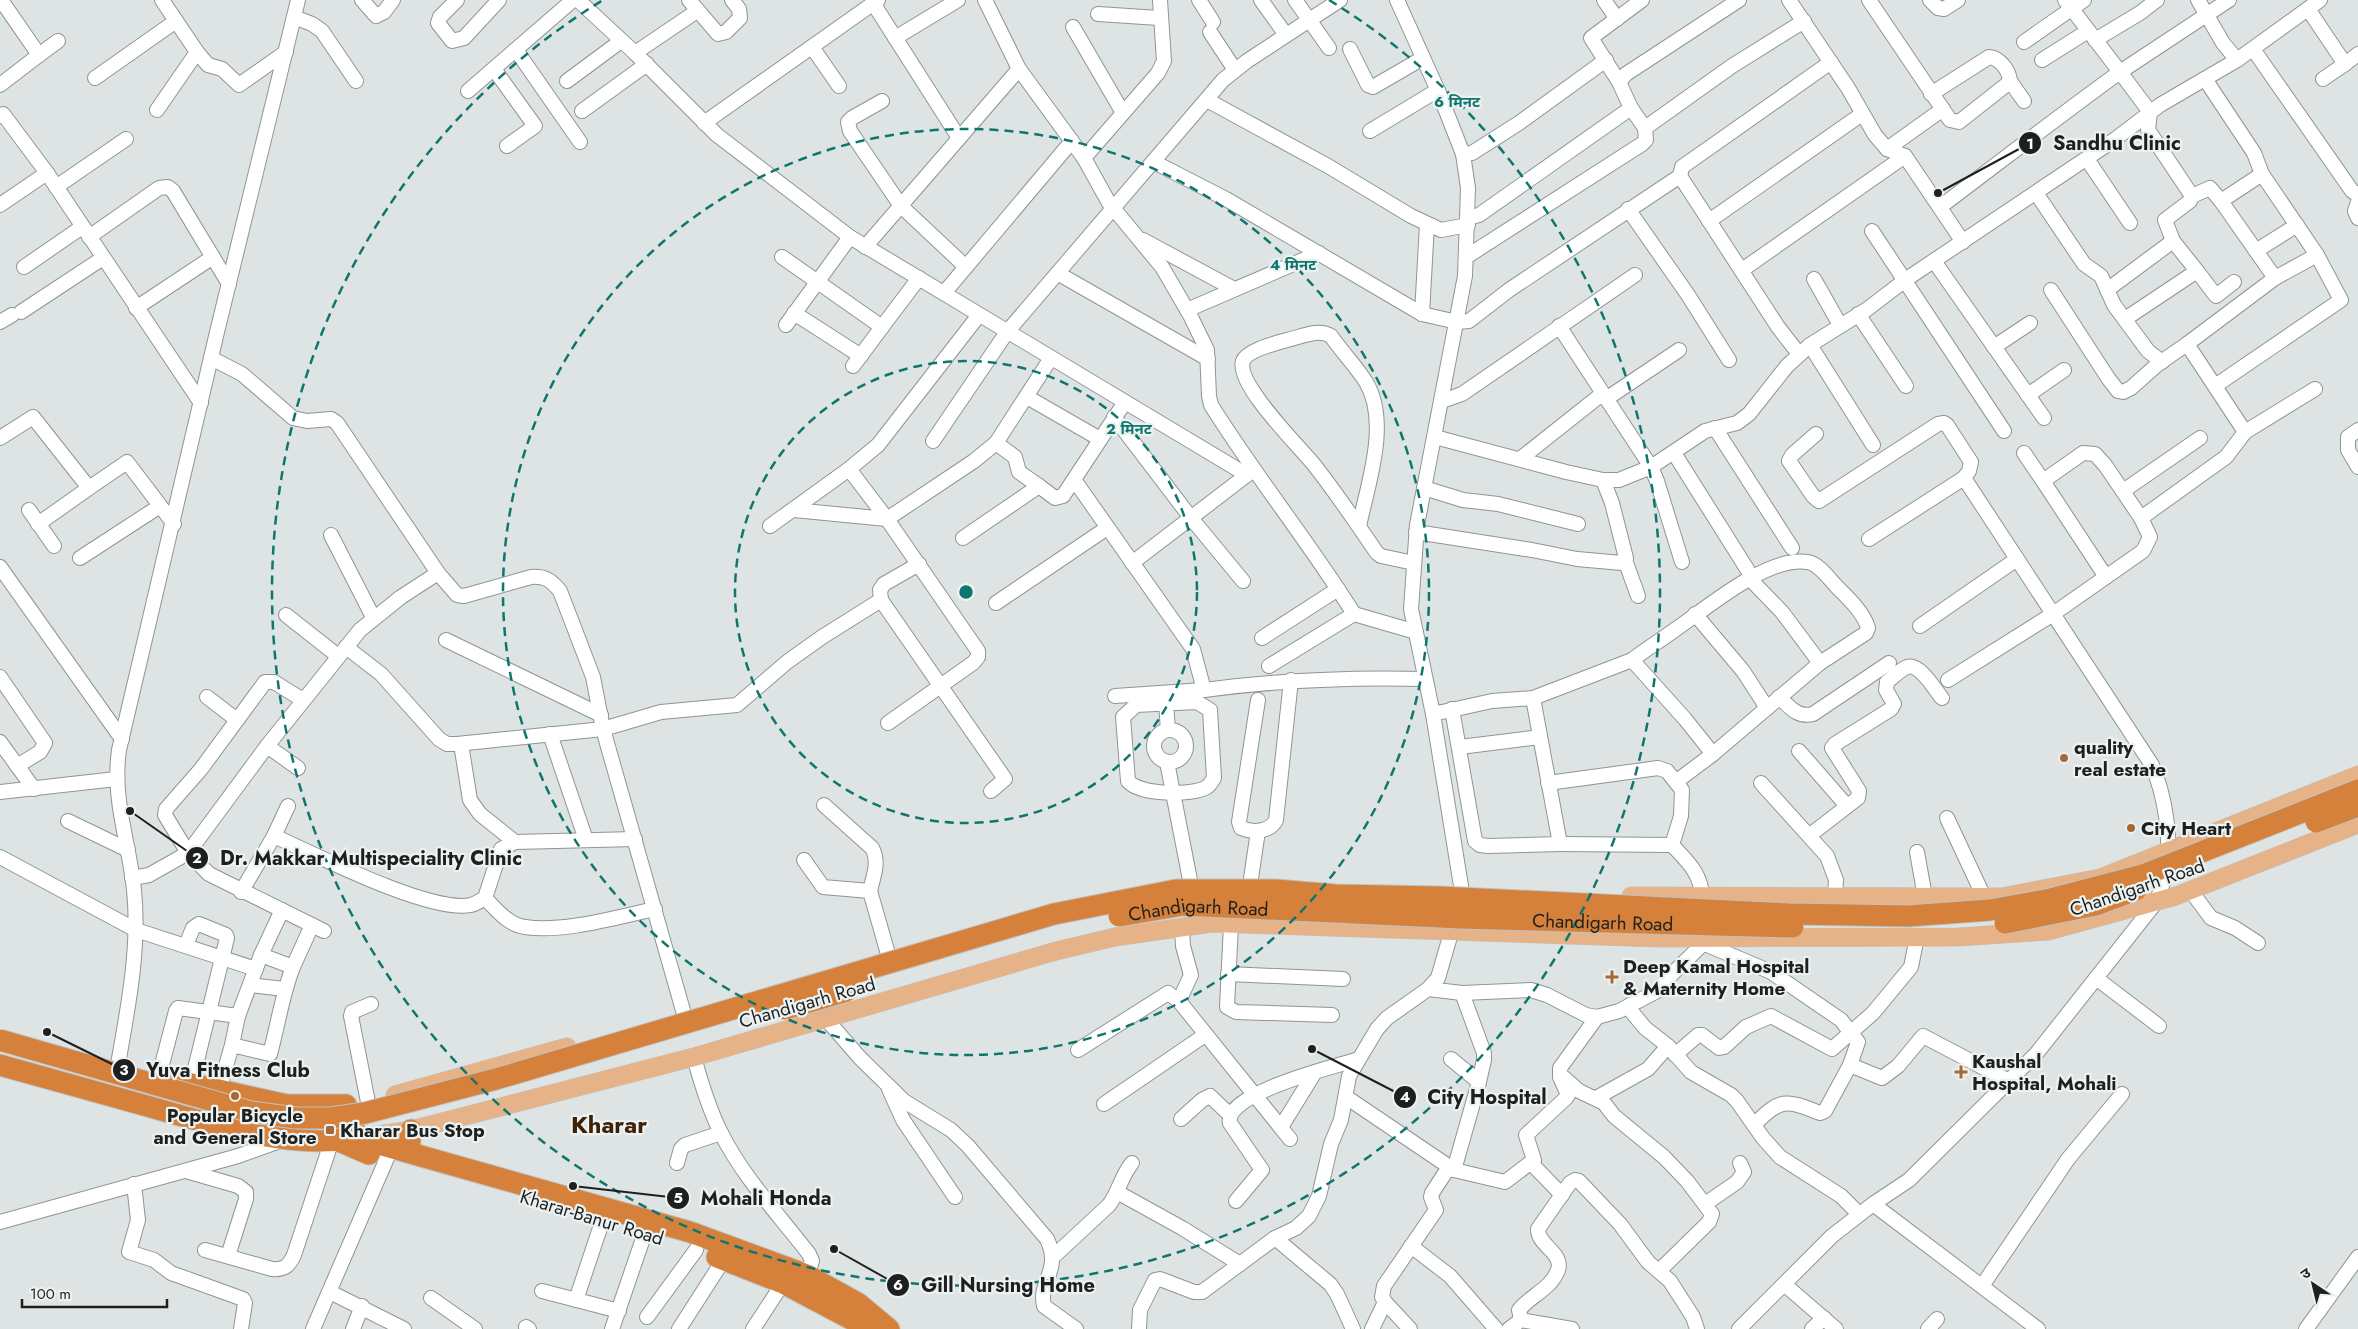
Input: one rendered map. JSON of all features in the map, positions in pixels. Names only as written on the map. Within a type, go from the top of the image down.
[{"type":"highway","points":[[0,1040],[251,1112],[296,1118],[330,1118],[413,1102],[715,1016],[1054,914],[1176,890],[1276,890],[1336,895],[1440,897],[1790,914],[1908,916],[1990,910],[2051,899],[2143,875],[2358,790]]},
{"type":"highway","name":"Chandigarh Road","points":[[0,1052],[236,1120],[291,1129],[333,1132],[395,1119],[816,1001],[1051,927],[1183,905],[1461,918],[1706,926],[1924,928],[2000,924],[2096,905],[2358,806]]},
{"type":"highway","points":[[0,1032],[191,1085],[287,1105],[339,1105],[368,1102]]},
{"type":"highway","points":[[0,1065],[214,1125],[286,1138],[410,1141],[648,1227],[690,1232],[806,1275],[859,1304],[889,1329]]},
{"type":"highway","points":[[339,1105],[343,1140]]},
{"type":"highway","name":"Kharar-Banur Road","points":[[343,1140],[362,1152],[603,1219],[648,1227],[696,1250],[724,1259],[783,1283],[870,1329]]},
{"type":"main road","points":[[368,1102],[684,1014],[1030,914],[1146,888],[1191,885],[1250,885],[1702,898],[2002,897],[2100,878],[2358,776]]},
{"type":"main road","points":[[410,1141],[694,1057],[827,1020],[1056,951],[1115,938],[1212,924],[1708,941],[1917,937],[1959,938],[2048,931],[2191,891],[2358,824]]},
{"type":"main road","points":[[815,976],[827,1020]]},
{"type":"street","points":[[0,0],[39,55]]},
{"type":"street","points":[[162,0],[208,66],[222,69],[239,84],[286,52]]},
{"type":"street","points":[[118,1064],[136,930],[132,878],[116,779],[122,739],[174,524],[211,358],[298,0]]},
{"type":"street","points":[[362,0],[373,14],[380,16],[393,0]]},
{"type":"street","points":[[457,0],[440,17],[438,23],[452,41],[464,38],[499,0]]},
{"type":"street","points":[[468,91],[573,0]]},
{"type":"street","points":[[578,0],[647,64],[717,135],[850,237],[979,316],[1250,473]]},
{"type":"street","points":[[635,53],[693,6],[714,32],[722,34],[740,18],[739,9],[732,0]]},
{"type":"street","points":[[853,0],[861,12]]},
{"type":"street","points":[[895,38],[958,0]]},
{"type":"street","points":[[985,0],[1020,69],[1084,158],[1114,208],[1162,267],[1187,310],[1207,350],[1211,405],[1250,473],[1338,589],[1354,614],[1416,632]]},
{"type":"street","points":[[1084,158],[1158,73],[1164,62],[1164,43],[1159,18],[1160,0]]},
{"type":"street","points":[[1199,0],[1211,27],[1236,70]]},
{"type":"street","points":[[1262,0],[1286,35]]},
{"type":"street","points":[[1295,0],[1328,48]]},
{"type":"street","points":[[933,441],[1007,332],[1059,274],[1207,100],[1236,70],[1340,0]]},
{"type":"street","points":[[1139,1329],[1140,1310],[1155,1280],[1160,1279],[1194,1292],[1202,1292],[1275,1238],[1296,1228],[1309,1216],[1324,1181],[1330,1149],[1341,1120],[1346,1097],[1346,1083],[1356,1060],[1377,1029],[1387,1018],[1428,989],[1438,978],[1462,892],[1433,714],[1411,608],[1416,532],[1457,322],[1466,257],[1468,188],[1463,154],[1438,90],[1397,0]]},
{"type":"street","points":[[1604,0],[1617,19]]},
{"type":"street","points":[[1466,257],[1646,140],[1645,128],[1631,108],[1620,82],[1591,38],[1642,0]]},
{"type":"street","points":[[1620,82],[1626,74],[1740,0]]},
{"type":"street","points":[[1789,0],[1831,62],[1862,114],[1887,149],[1905,156],[1963,242]]},
{"type":"street","points":[[1869,0],[1950,120],[1959,122],[2010,81]]},
{"type":"street","points":[[1930,0],[1938,8],[1944,9],[1958,0]]},
{"type":"street","points":[[2024,42],[2068,4],[2084,0]]},
{"type":"street","points":[[2042,60],[2140,13],[2157,0]]},
{"type":"street","points":[[2198,0],[2223,43],[2237,60]]},
{"type":"street","points":[[1940,207],[2014,152],[2055,118],[2120,72],[2229,0]]},
{"type":"street","points":[[1435,437],[1603,480],[1619,480],[1651,467],[1674,454],[1696,436],[1715,428],[1738,423],[1749,414],[1771,385],[1805,349],[2087,159],[2150,112],[2237,60],[2320,0]]},
{"type":"street","points":[[704,123],[875,2],[895,38],[959,138]]},
{"type":"street","points":[[2068,4],[2150,112],[2148,130],[2192,196]]},
{"type":"street","points":[[2308,8],[2345,64]]},
{"type":"street","points":[[1098,14],[1159,18]]},
{"type":"street","points":[[294,17],[312,24],[322,31],[356,81]]},
{"type":"street","points":[[95,78],[176,21]]},
{"type":"street","points":[[1645,128],[1732,66],[1804,21]]},
{"type":"street","points":[[1073,28],[1124,113]]},
{"type":"street","points":[[0,85],[58,41]]},
{"type":"street","points":[[566,81],[622,41]]},
{"type":"street","points":[[812,47],[839,86]]},
{"type":"street","points":[[2253,48],[2352,191],[2358,195]]},
{"type":"street","points":[[1350,49],[1368,84],[1373,87],[1423,58]]},
{"type":"street","points":[[516,50],[580,142]]},
{"type":"street","points":[[157,110],[197,52]]},
{"type":"street","points":[[2323,79],[2358,54]]},
{"type":"street","points":[[1932,94],[1989,57],[1995,58],[2000,62],[2024,101]]},
{"type":"street","points":[[1463,154],[1472,153],[1519,123],[1606,60]]},
{"type":"street","points":[[1154,162],[1197,186],[1226,199],[1422,314],[1457,322],[1468,321],[1509,290],[1680,176],[1682,167],[1831,62]]},
{"type":"street","points":[[582,111],[647,64]]},
{"type":"street","points":[[494,69],[535,126],[507,146]]},
{"type":"street","points":[[865,247],[1020,69]]},
{"type":"street","points":[[2205,79],[2254,153],[2262,174],[2317,255],[2341,300],[2215,386]]},
{"type":"street","points":[[1370,131],[1438,90]]},
{"type":"street","points":[[1207,100],[1427,224],[1441,230],[1468,222],[1479,215],[1631,108]]},
{"type":"street","points":[[882,101],[852,118],[848,122],[848,127],[901,206],[966,267]]},
{"type":"street","points":[[1887,149],[1943,109]]},
{"type":"street","points":[[1,114],[47,173],[201,403]]},
{"type":"street","points":[[1709,221],[1862,114]]},
{"type":"street","points":[[56,188],[126,140]]},
{"type":"street","points":[[944,293],[1072,141]]},
{"type":"street","points":[[1742,270],[1905,156]]},
{"type":"street","points":[[2087,159],[2130,223]]},
{"type":"street","points":[[0,205],[47,173]]},
{"type":"street","points":[[2221,201],[2262,174]]},
{"type":"street","points":[[1680,176],[1778,327],[1805,349],[1873,445]]},
{"type":"street","points":[[24,267],[164,186],[173,191],[230,284]]},
{"type":"street","points":[[2234,282],[2216,296],[2173,241],[2165,220],[2190,201],[2192,196],[2210,188],[2275,278]]},
{"type":"street","points":[[2036,193],[2084,264],[2101,276],[2114,305],[2124,319],[2148,351],[2162,362]]},
{"type":"street","points":[[2358,202],[2355,211],[2358,218]]},
{"type":"street","points":[[1628,209],[1688,295],[1729,360]]},
{"type":"street","points":[[1422,314],[1427,224]]},
{"type":"street","points":[[2256,251],[2297,225]]},
{"type":"street","points":[[1872,231],[2004,431]]},
{"type":"street","points":[[786,325],[850,237]]},
{"type":"street","points":[[1138,238],[1234,289]]},
{"type":"street","points":[[2107,290],[2173,241]]},
{"type":"street","points":[[1187,310],[1320,253]]},
{"type":"street","points":[[2051,290],[2108,378],[2118,391],[2122,392],[2131,388],[2162,362],[2275,278],[2317,255]]},
{"type":"street","points":[[136,308],[213,257]]},
{"type":"street","points":[[782,257],[882,327]]},
{"type":"street","points":[[11,316],[103,258]]},
{"type":"street","points":[[1934,261],[2044,418]]},
{"type":"street","points":[[2124,319],[2197,271]]},
{"type":"street","points":[[1059,274],[1208,359]]},
{"type":"street","points":[[1442,401],[1462,394],[1635,275]]},
{"type":"street","points":[[794,313],[857,361],[919,278]]},
{"type":"street","points":[[1814,279],[1840,325]]},
{"type":"street","points":[[1858,314],[1906,386]]},
{"type":"street","points":[[770,526],[850,469],[889,433],[979,316]]},
{"type":"street","points":[[1994,347],[2030,323]]},
{"type":"street","points":[[1559,326],[1651,467],[1682,562]]},
{"type":"street","points":[[1359,526],[1377,445],[1376,408],[1367,383],[1331,336],[1326,333],[1316,333],[1270,345],[1248,354],[1243,361],[1243,369],[1262,405],[1314,465],[1381,556],[1414,563]]},
{"type":"street","points":[[2187,344],[2245,432]]},
{"type":"street","points":[[1520,459],[1604,396],[1679,350]]},
{"type":"street","points":[[211,358],[242,374],[293,418],[307,421],[331,419],[337,423],[438,573],[457,595],[464,596],[531,577],[542,576],[552,580],[560,591],[598,694],[602,722],[684,1014]]},
{"type":"street","points":[[794,510],[886,519],[974,461],[996,443],[1051,358]]},
{"type":"street","points":[[2028,395],[2064,370]]},
{"type":"street","points":[[2141,518],[2226,457],[2245,432],[2315,389]]},
{"type":"street","points":[[1027,397],[1100,439]]},
{"type":"street","points":[[996,443],[1015,457],[1023,475],[1055,498],[1059,498],[1075,481],[1125,402]]},
{"type":"street","points":[[0,438],[33,417],[89,488]]},
{"type":"street","points":[[1114,417],[1191,518],[1243,582]]},
{"type":"street","points":[[1816,434],[1792,455],[1789,462],[1817,500],[1824,500],[1942,423],[1948,427],[1971,462],[1969,471],[1964,478],[1869,539]]},
{"type":"street","points":[[1715,428],[1792,548]]},
{"type":"street","points":[[2358,430],[2348,437],[2348,450],[2358,467]]},
{"type":"street","points":[[2123,491],[2200,438]]},
{"type":"street","points":[[1948,680],[2053,614],[2143,551],[2148,545],[2150,537],[2141,518],[2105,465],[2095,454],[2083,452],[2043,481]]},
{"type":"street","points":[[2024,453],[2106,577]]},
{"type":"street","points":[[1674,454],[1748,574],[1782,612],[1820,663]]},
{"type":"street","points":[[38,524],[127,462],[174,524]]},
{"type":"street","points":[[850,469],[919,564],[979,654],[973,663],[888,723]]},
{"type":"street","points":[[1132,564],[1250,473]]},
{"type":"street","points":[[1739,1329],[1832,1236],[1859,1214],[1908,1180],[2036,1054],[2157,901],[2166,874],[2168,851],[2161,797],[2152,765],[1964,478]]},
{"type":"street","points":[[1603,480],[1612,503],[1625,560],[1638,596]]},
{"type":"street","points":[[1075,481],[1192,649],[1204,690]]},
{"type":"street","points":[[963,538],[1039,486]]},
{"type":"street","points":[[1424,488],[1463,500],[1498,504],[1578,524]]},
{"type":"street","points":[[80,558],[160,506]]},
{"type":"street","points":[[28,510],[54,546]]},
{"type":"street","points":[[996,603],[1107,528]]},
{"type":"street","points":[[1416,532],[1532,550],[1578,560],[1604,562],[1622,562],[1625,560]]},
{"type":"street","points":[[331,535],[373,618]]},
{"type":"street","points":[[1920,626],[2017,559]]},
{"type":"street","points":[[1433,714],[1492,701],[1533,698],[1632,660],[1748,574],[1800,561],[1816,565],[1845,595],[1866,621],[1868,628],[1866,633],[1820,663],[1713,754],[1677,781]]},
{"type":"street","points":[[919,564],[884,584],[880,590],[881,600],[1005,779],[991,791]]},
{"type":"street","points":[[0,567],[122,739]]},
{"type":"street","points":[[132,878],[155,872],[188,853],[267,746],[342,651],[373,618],[438,573]]},
{"type":"street","points":[[1262,638],[1338,589]]},
{"type":"street","points":[[286,615],[381,674],[439,739],[447,744],[461,744],[550,734],[602,722],[661,712],[737,705],[787,662],[822,637],[881,600]]},
{"type":"street","points":[[1269,666],[1354,614]]},
{"type":"street","points":[[1695,614],[1743,671],[1767,708]]},
{"type":"street","points":[[446,640],[602,722]]},
{"type":"street","points":[[1632,660],[1685,718],[1713,754]]},
{"type":"street","points":[[1779,696],[1798,715],[1812,714],[1889,662]]},
{"type":"street","points":[[1810,835],[1858,798],[1859,791],[1832,748],[1834,744],[1891,709],[1894,704],[1886,690],[1887,682],[1906,667],[1912,666],[1918,669],[1942,698]]},
{"type":"street","points":[[0,677],[45,743],[40,752],[17,766]]},
{"type":"street","points":[[1115,696],[1345,677],[1425,679]]},
{"type":"street","points":[[1258,700],[1239,822],[1241,828],[1258,831],[1270,827],[1276,820],[1291,680]]},
{"type":"street","points":[[232,1045],[270,1054],[280,1018],[284,989],[293,967],[318,928],[241,892],[209,874],[188,853],[167,821],[166,809],[201,769],[262,686],[270,681],[303,700]]},
{"type":"street","points":[[206,697],[237,720]]},
{"type":"street","points":[[1533,698],[1560,844]]},
{"type":"street","points":[[1197,702],[1210,710],[1214,778],[1208,787],[1171,793],[1142,790],[1132,786],[1128,781],[1123,717],[1136,705],[1197,702]]},
{"type":"street","points":[[1166,704],[1168,730]]},
{"type":"street","points":[[1452,709],[1460,747],[1472,832],[1475,840],[1480,845],[1672,844],[1695,869],[1702,886],[1702,898]]},
{"type":"street","points":[[1168,730],[1181,734],[1186,748],[1181,758],[1167,762],[1156,756],[1153,746],[1157,736],[1168,730]]},
{"type":"street","points":[[550,734],[586,840]]},
{"type":"street","points":[[1460,747],[1540,737]]},
{"type":"street","points":[[0,742],[34,790]]},
{"type":"street","points":[[461,744],[470,800],[480,814],[515,842]]},
{"type":"street","points":[[267,746],[298,768]]},
{"type":"street","points":[[1799,751],[1847,806]]},
{"type":"street","points":[[1167,762],[1171,793],[1191,885]]},
{"type":"street","points":[[1548,783],[1658,768],[1667,772],[1677,781],[1682,790],[1681,816],[1672,844]]},
{"type":"street","points":[[0,792],[34,790],[116,779]]},
{"type":"street","points":[[1761,783],[1828,856],[1836,880],[1834,897]]},
{"type":"street","points":[[824,805],[872,848],[876,854],[870,891],[888,954]]},
{"type":"street","points":[[241,892],[274,836],[288,806]]},
{"type":"street","points":[[1947,818],[1984,897]]},
{"type":"street","points":[[68,821],[128,850]]},
{"type":"street","points":[[1250,885],[1258,831]]},
{"type":"street","points":[[274,836],[372,880],[439,903],[472,905],[485,898],[501,849],[515,842],[635,839]]},
{"type":"street","points":[[1917,852],[1926,897]]},
{"type":"street","points":[[0,858],[136,930],[256,968]]},
{"type":"street","points":[[804,860],[822,887],[870,891]]},
{"type":"street","points":[[2191,891],[2211,918],[2235,928],[2258,943]]},
{"type":"street","points":[[485,898],[504,918],[524,927],[569,927],[655,909]]},
{"type":"street","points":[[219,1090],[238,1016],[256,968],[282,910]]},
{"type":"street","points":[[186,945],[193,928],[199,924],[226,935],[227,941],[224,958],[191,1085]]},
{"type":"street","points":[[1231,924],[1227,1007],[1236,1012],[1332,1015]]},
{"type":"street","points":[[1179,1002],[1191,975],[1183,946],[1182,928]]},
{"type":"street","points":[[1596,1098],[1648,1069],[1671,1051],[1698,1035],[1719,1048],[1724,1047],[1746,1027],[1771,1016],[1832,1049],[1873,1013],[1911,967],[1917,937]]},
{"type":"street","points":[[1428,989],[1462,993],[1531,990],[1547,995],[1586,1015],[1597,1016],[1630,1005],[1659,990],[1681,965],[1708,941],[1771,972],[1841,1020],[1858,1042],[1850,1065],[1825,1111],[1820,1113],[1798,1105],[1782,1103],[1771,1108],[1754,1125]]},
{"type":"street","points":[[262,955],[293,967]]},
{"type":"street","points":[[1228,974],[1343,979]]},
{"type":"street","points":[[2096,978],[2160,1026]]},
{"type":"street","points":[[250,985],[284,989]]},
{"type":"street","points":[[1410,1329],[1382,1297],[1384,1286],[1436,1210],[1431,1197],[1432,1193],[1452,1169],[1479,1082],[1484,1054],[1462,993]]},
{"type":"street","points":[[1078,1050],[1163,995],[1172,995],[1256,1094],[1290,1139]]},
{"type":"street","points":[[368,1102],[351,1016],[352,1012],[356,1009],[372,1004]]},
{"type":"street","points":[[1630,1005],[1631,1011],[1645,1028],[1691,1072],[1731,1095],[1780,1157],[1840,1196],[1859,1214]]},
{"type":"street","points":[[158,1076],[176,1011],[182,1007],[238,1016]]},
{"type":"street","points":[[1559,1073],[1597,1016]]},
{"type":"street","points":[[827,1020],[904,1101],[951,1130],[968,1146],[1046,1239],[1053,1257]]},
{"type":"street","points":[[1104,1104],[1205,1035]]},
{"type":"street","points":[[1850,1065],[1882,1078],[1898,1066],[1922,1036],[2008,1080]]},
{"type":"street","points":[[694,1057],[704,1092],[721,1133],[745,1172],[810,1254],[812,1261],[806,1275]]},
{"type":"street","points":[[1451,1058],[1479,1082]]},
{"type":"street","points":[[1236,1201],[1262,1170],[1232,1127],[1229,1119],[1230,1115],[1256,1094],[1271,1087],[1356,1060]]},
{"type":"street","points":[[1282,1127],[1315,1072]]},
{"type":"street","points":[[1346,1097],[1452,1169],[1505,1182],[1531,1163],[1534,1154],[1527,1142],[1526,1134],[1568,1095],[1559,1073]]},
{"type":"street","points":[[1559,1073],[1579,1091],[1604,1103],[1614,1116],[1664,1157],[1705,1204],[1712,1218],[1660,1270]]},
{"type":"street","points":[[888,1086],[903,1120],[955,1197]]},
{"type":"street","points":[[1982,1286],[2068,1159],[2122,1094]]},
{"type":"street","points":[[1181,1119],[1202,1100],[1210,1096],[1230,1115]]},
{"type":"street","points":[[0,1222],[238,1156],[286,1138],[297,1105]]},
{"type":"street","points":[[677,1163],[681,1149],[685,1145],[721,1133]]},
{"type":"street","points":[[205,1250],[272,1269],[280,1270],[287,1266],[294,1255],[343,1140]]},
{"type":"street","points":[[313,1329],[387,1158]]},
{"type":"street","points":[[1076,1329],[1044,1306],[1042,1299],[1053,1257],[1109,1205],[1117,1192],[1121,1178],[1132,1163]]},
{"type":"street","points":[[1531,1163],[1562,1195]]},
{"type":"street","points":[[1705,1204],[1737,1182],[1744,1172],[1740,1163]]},
{"type":"street","points":[[184,1171],[238,1186],[246,1192],[246,1199],[228,1256]]},
{"type":"street","points":[[1521,1320],[1519,1310],[1543,1291],[1558,1269],[1559,1262],[1538,1236],[1542,1223],[1570,1183],[1575,1180],[1579,1181],[1620,1224],[1648,1262],[1660,1270],[1675,1287],[1693,1318],[1696,1329]]},
{"type":"street","points":[[134,1184],[138,1220],[129,1252],[154,1260],[171,1273],[243,1299],[245,1303],[241,1329]]},
{"type":"street","points":[[1117,1192],[1182,1228],[1240,1264]]},
{"type":"street","points":[[1873,1204],[2038,1329]]},
{"type":"street","points":[[576,1300],[603,1219]]},
{"type":"street","points":[[612,1329],[648,1227]]},
{"type":"street","points":[[1275,1238],[1330,1284],[1337,1294],[1353,1329]]},
{"type":"street","points":[[1411,1246],[1450,1276],[1496,1329]]},
{"type":"street","points":[[647,1317],[696,1250]]},
{"type":"street","points":[[2306,1329],[2358,1257]]},
{"type":"street","points":[[679,1329],[724,1259]]},
{"type":"street","points":[[753,1329],[783,1283]]},
{"type":"street","points":[[1784,1284],[1836,1329]]},
{"type":"street","points":[[542,1291],[619,1311]]},
{"type":"street","points":[[330,1292],[362,1306],[404,1329]]},
{"type":"street","points":[[431,1298],[475,1329]]},
{"type":"street","points":[[1372,1329],[1385,1302]]},
{"type":"street","points":[[353,1329],[362,1306]]},
{"type":"street","points":[[1812,1329],[1824,1318]]},
{"type":"street","points":[[1509,1329],[1521,1320],[1572,1329]]},
{"type":"place","name":"Sandhu Clinic","points":[[1938,193]]},
{"type":"place","name":"quality real estate","points":[[2064,758]]},
{"type":"place","name":"Dr. Makkar Multispeciality Clinic","points":[[130,811]]},
{"type":"place","name":"City Heart","points":[[2131,828]]},
{"type":"place","name":"Deep Kamal Hospital & Maternity Home","points":[[1612,977]]},
{"type":"place","name":"Yuva Fitness Club","points":[[47,1032]]},
{"type":"place","name":"City Hospital","points":[[1312,1049]]},
{"type":"place","name":"Kaushal Hospital, Mohali","points":[[1961,1072]]},
{"type":"place","name":"Popular Bicycle and General Store","points":[[235,1096]]},
{"type":"place","name":"Kharar Bus Stop","points":[[330,1130]]},
{"type":"place","name":"Mohali Honda","points":[[573,1186]]},
{"type":"place","name":"Gill Nursing Home","points":[[834,1249]]},
{"type":"district","name":"Kharar","points":[[609,1125]]}]
